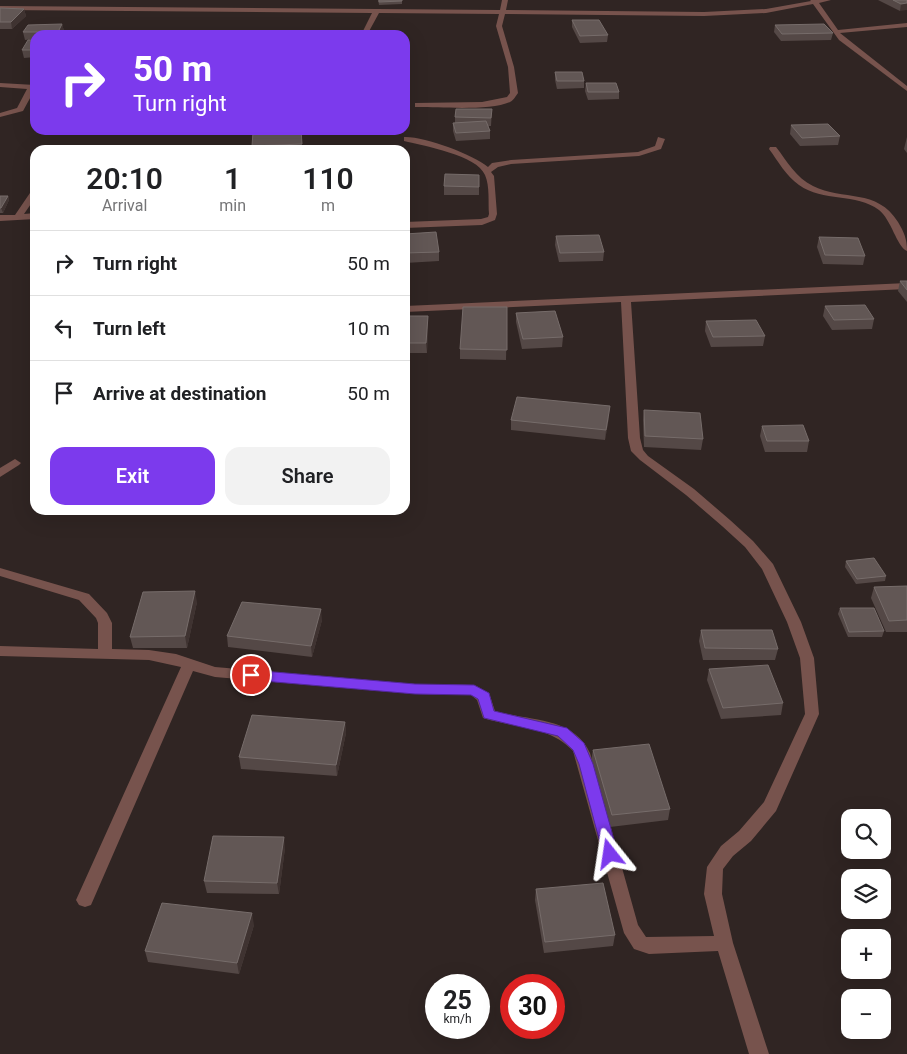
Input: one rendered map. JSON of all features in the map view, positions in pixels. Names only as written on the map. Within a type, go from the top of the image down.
[{"type":"street","points":[[114,10],[126,0]]},
{"type":"street","points":[[418,105],[482,104],[502,102],[510,98],[514,92],[511,67],[499,26],[505,0]]},
{"type":"street","points":[[0,8],[736,14],[780,10],[814,1],[828,0]]},
{"type":"street","points":[[814,1],[835,32],[867,60],[907,89]]},
{"type":"street","points":[[367,30],[376,12]]},
{"type":"street","points":[[835,32],[907,25]]},
{"type":"street","points":[[0,86],[30,87]]},
{"type":"street","points":[[0,115],[20,109],[30,92]]},
{"type":"street","points":[[406,139],[457,153],[488,171],[493,214],[492,218],[482,222],[410,225]]},
{"type":"street","points":[[488,171],[495,165],[511,162],[639,154],[658,147],[661,140]]},
{"type":"street","points":[[773,149],[803,184],[822,192],[867,202],[883,208],[907,247]]},
{"type":"street","points":[[18,217],[30,199]]},
{"type":"street","points":[[0,218],[30,216]]},
{"type":"street","points":[[410,309],[907,286]]},
{"type":"street","points":[[626,299],[634,438],[637,451],[690,492],[749,544],[768,567],[794,622],[807,658],[812,714],[770,806],[745,836],[727,851],[715,867],[713,894],[724,943],[758,1054]]},
{"type":"street","points":[[0,473],[15,463]]},
{"type":"street","points":[[0,572],[84,597],[105,623],[106,655]]},
{"type":"street","points":[[0,651],[149,655],[176,659],[201,670],[215,672],[415,689],[474,690],[484,697],[488,714],[562,732],[579,747],[586,764],[630,928],[640,943],[649,946],[724,943]]},
{"type":"street","points":[[85,900],[189,664]]},
{"type":"building","points":[[379,0],[402,0],[402,1],[379,2]]},
{"type":"building","points":[[893,0],[907,0],[907,3],[901,4]]},
{"type":"building","points":[[0,8],[24,9],[11,22],[0,22]]},
{"type":"building","points":[[572,20],[599,20],[608,35],[580,36]]},
{"type":"building","points":[[62,24],[59,30],[30,30],[30,32],[23,32],[28,25]]},
{"type":"building","points":[[824,24],[833,33],[782,34],[775,25]]},
{"type":"building","points":[[28,40],[30,40],[30,50],[22,50]]},
{"type":"building","points":[[555,72],[582,72],[584,81],[557,81]]},
{"type":"building","points":[[586,83],[616,83],[619,92],[588,92]]},
{"type":"building","points":[[456,109],[492,109],[491,118],[455,117]]},
{"type":"building","points":[[486,121],[490,131],[456,133],[453,123]]},
{"type":"building","points":[[828,124],[840,136],[802,138],[791,125]]},
{"type":"building","points":[[253,135],[301,135],[302,144],[252,145]]},
{"type":"building","points":[[445,174],[479,175],[479,187],[444,186]]},
{"type":"building","points":[[0,196],[8,196],[1,208],[0,208]]},
{"type":"building","points":[[436,232],[439,252],[410,253],[410,234]]},
{"type":"building","points":[[599,235],[604,252],[560,253],[556,236]]},
{"type":"building","points":[[819,237],[858,238],[865,256],[825,255]]},
{"type":"building","points":[[900,281],[907,281],[907,290]]},
{"type":"building","points":[[865,305],[874,319],[834,320],[825,306]]},
{"type":"building","points":[[463,307],[507,307],[507,350],[460,349]]},
{"type":"building","points":[[555,311],[563,337],[523,339],[516,313]]},
{"type":"building","points":[[410,316],[428,316],[426,343],[410,343]]},
{"type":"building","points":[[756,320],[765,336],[713,337],[706,321]]},
{"type":"building","points":[[517,397],[610,406],[606,430],[511,420]]},
{"type":"building","points":[[644,410],[700,413],[703,439],[645,436]]},
{"type":"building","points":[[803,425],[809,441],[767,441],[762,426]]},
{"type":"building","points":[[874,558],[886,576],[857,579],[846,561]]},
{"type":"building","points":[[907,586],[907,620],[889,621],[874,587]]},
{"type":"building","points":[[195,591],[185,636],[130,637],[143,592]]},
{"type":"building","points":[[242,602],[321,609],[311,646],[227,636]]},
{"type":"building","points":[[840,608],[874,608],[884,631],[849,632]]},
{"type":"building","points":[[701,630],[772,630],[778,649],[705,648]]},
{"type":"building","points":[[768,665],[783,703],[723,708],[709,669]]},
{"type":"building","points":[[252,715],[345,722],[336,765],[239,757]]},
{"type":"building","points":[[649,744],[670,809],[612,815],[593,750]]},
{"type":"building","points":[[213,836],[284,837],[277,883],[204,881]]},
{"type":"building","points":[[603,883],[615,935],[545,942],[536,889]]},
{"type":"building","points":[[162,903],[252,913],[237,963],[145,951]]},
{"type":"route","points":[[251,675],[429,690],[474,690],[484,697],[488,714],[510,721],[562,732],[579,747],[586,764],[610,854]]}]
